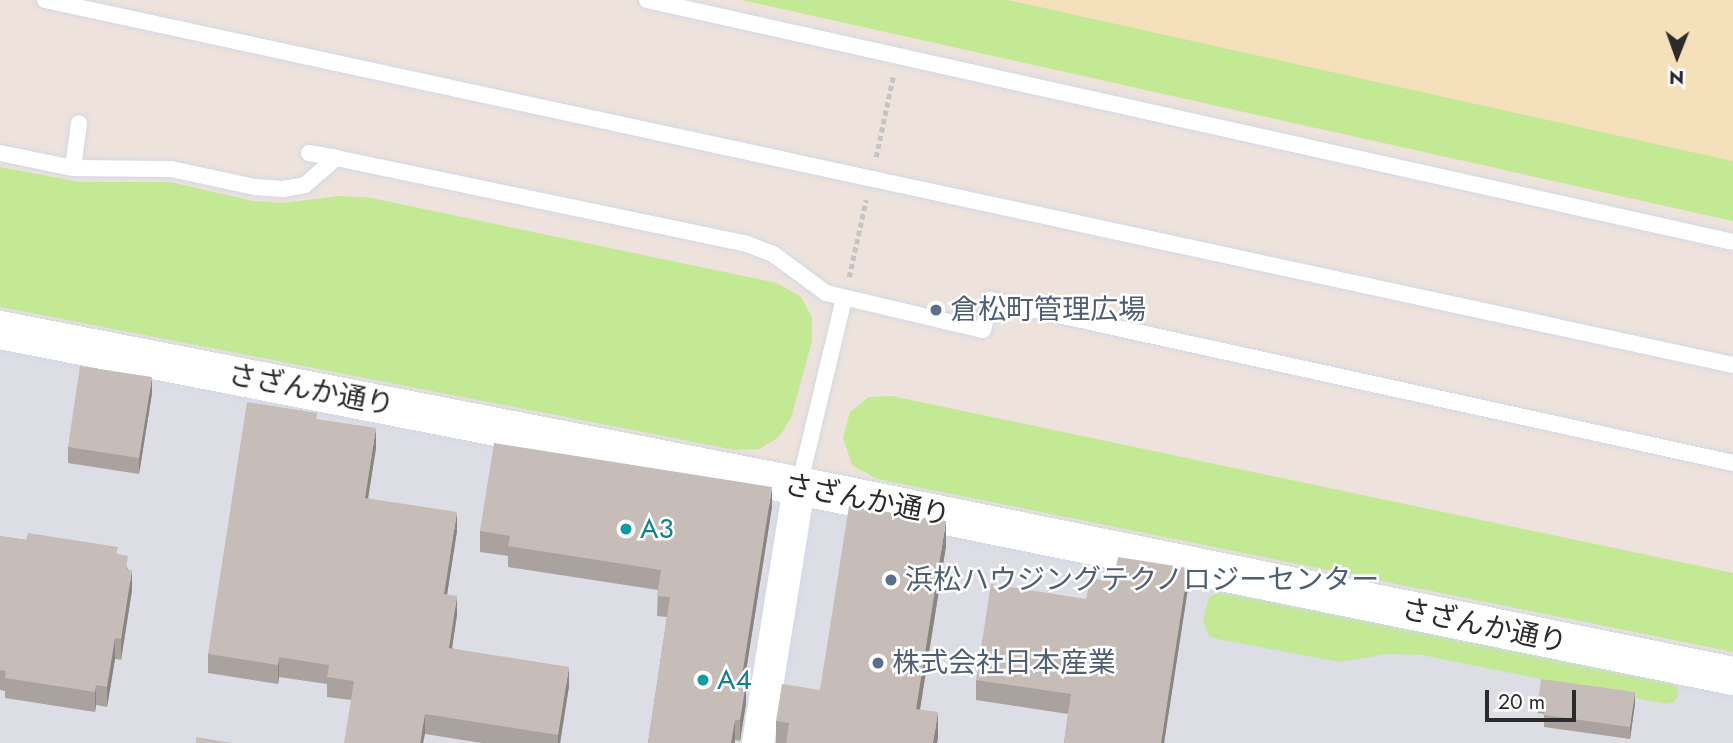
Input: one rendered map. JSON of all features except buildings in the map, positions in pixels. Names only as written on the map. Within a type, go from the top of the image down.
[{"type":"street","name":"さざんか通り","points":[[0,330],[799,486],[1733,676]]},
{"type":"street","points":[[758,743],[799,486]]},
{"type":"lane","points":[[46,0],[1733,365]]},
{"type":"lane","points":[[647,0],[1733,242]]},
{"type":"lane","points":[[73,168],[79,122]]},
{"type":"lane","points":[[0,152],[73,168],[171,169],[255,187],[283,189],[304,185],[336,158]]},
{"type":"lane","points":[[309,153],[747,244],[773,254],[826,293],[983,330],[990,300],[1733,463]]},
{"type":"lane","points":[[799,486],[844,298]]},
{"type":"path","points":[[874,166],[891,87]]},
{"type":"path","points":[[844,298],[869,188]]},
{"type":"shaded area","points":[[0,348],[773,499],[782,512],[746,743],[0,743]]},
{"type":"shaded area","points":[[818,508],[1733,694],[1733,743],[769,743],[805,517]]},
{"type":"green space","points":[[742,0],[1009,0],[1733,161],[1733,221]]},
{"type":"green space","points":[[0,167],[80,182],[170,182],[253,201],[284,203],[338,196],[371,198],[777,283],[801,297],[812,317],[812,341],[791,418],[779,437],[759,449],[735,450],[0,307]]},
{"type":"green space","points":[[892,396],[1733,573],[1733,652],[877,479],[852,465],[843,438],[850,412],[869,397]]},
{"type":"green space","points":[[1224,591],[1670,682],[1677,687],[1678,696],[1674,702],[1666,704],[1422,655],[1388,654],[1339,662],[1217,639],[1209,636],[1203,620],[1209,597]]},
{"type":"sand","points":[[1009,0],[1733,0],[1733,161]]},
{"type":"place","name":"倉松町管理広場","points":[[936,310]]},
{"type":"place","name":"A3","points":[[626,529]]},
{"type":"place","name":"浜松ハウジングテクノロジーセンター","points":[[891,580]]},
{"type":"place","name":"株式会社日本産業","points":[[878,663]]},
{"type":"place","name":"A4","points":[[703,680]]}]
